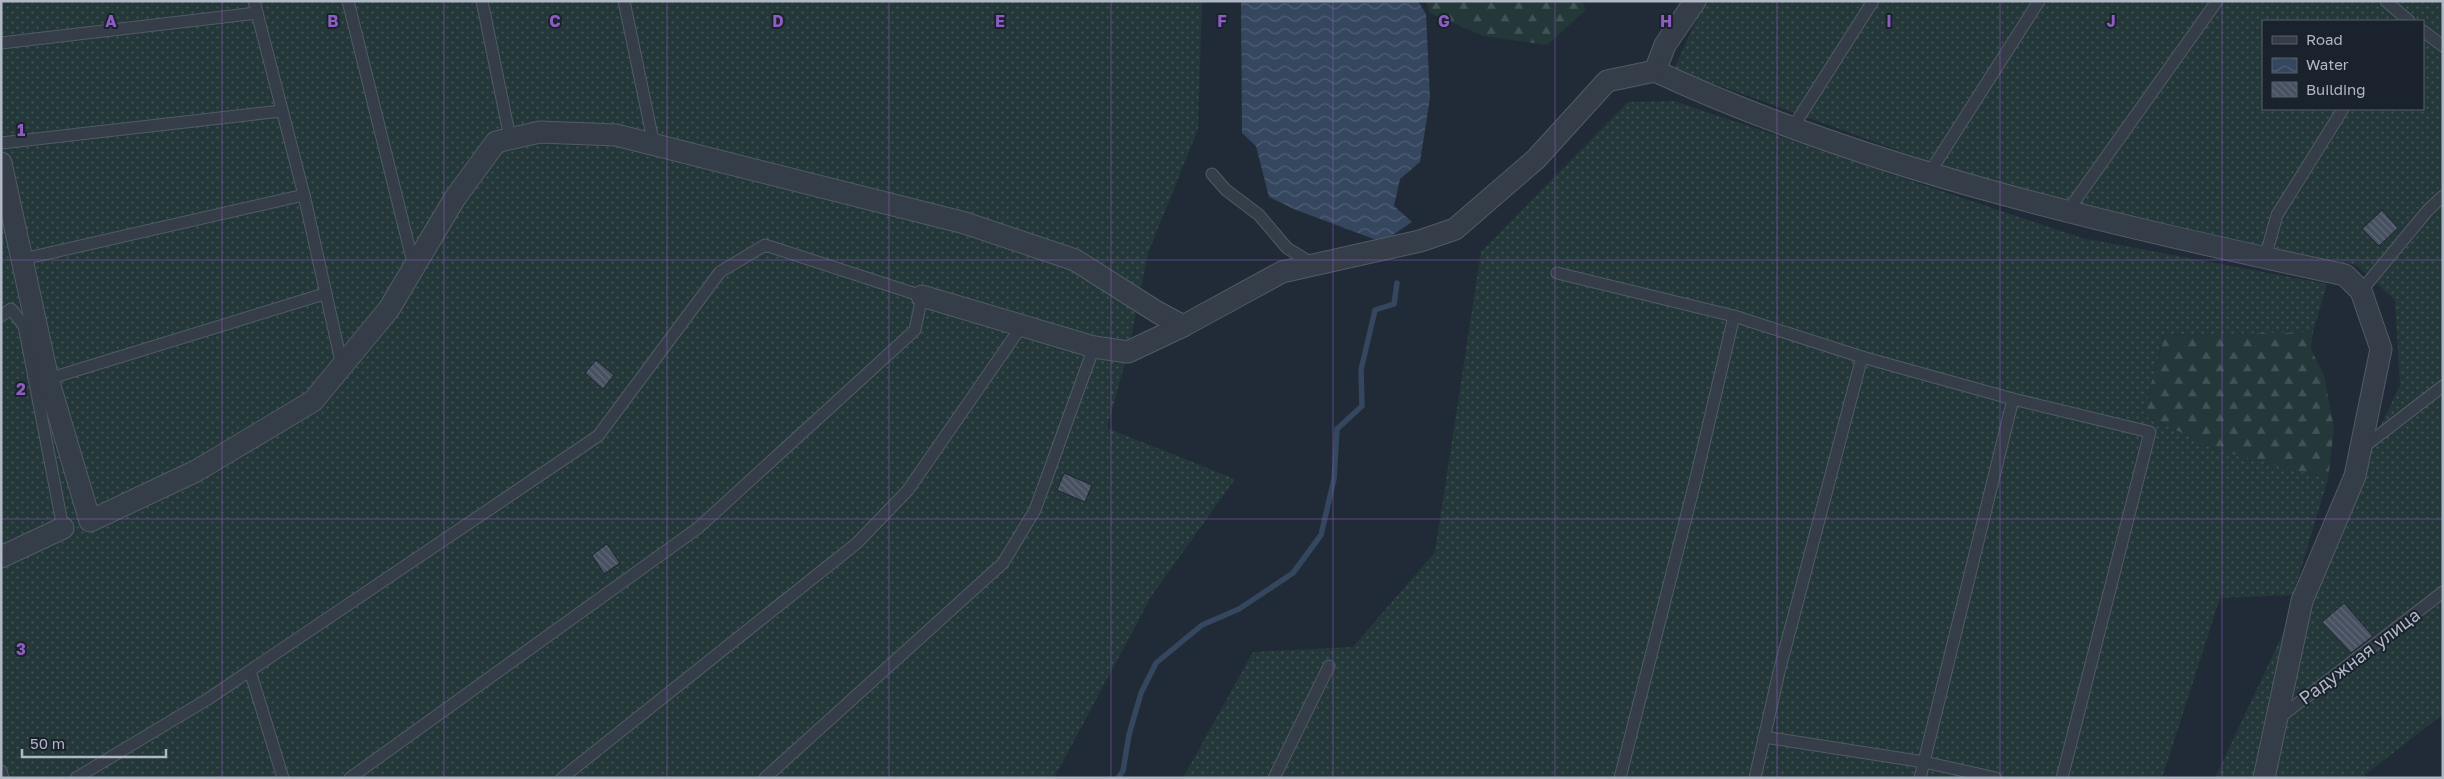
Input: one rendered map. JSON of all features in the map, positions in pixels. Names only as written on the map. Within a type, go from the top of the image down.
[{"type":"street","points":[[1655,71],[1665,45],[1690,3]]},
{"type":"street","points":[[922,296],[1094,347],[1128,352],[1182,326],[1282,272],[1420,241],[1455,229],[1536,159],[1607,81],[1655,71],[1702,93],[1866,154],[2067,212],[2344,275],[2362,291],[2381,349],[2355,476],[2302,601],[2264,778]]},
{"type":"street","points":[[1,163],[3,188],[23,259],[48,379],[90,522],[196,471],[313,401],[389,309],[455,198],[496,142],[540,132],[616,135],[965,223],[1075,260],[1182,326]]},
{"type":"street","points":[[1,557],[63,528]]},
{"type":"lane","points":[[348,1],[414,267]]},
{"type":"lane","points":[[482,1],[510,138]]},
{"type":"lane","points":[[624,1],[654,145]]},
{"type":"lane","points":[[1793,127],[1873,1]]},
{"type":"lane","points":[[1930,172],[2039,1]]},
{"type":"lane","points":[[2067,212],[2217,1]]},
{"type":"lane","points":[[2386,1],[2406,20]]},
{"type":"lane","points":[[1,43],[256,7],[281,111],[304,195],[324,294],[342,366]]},
{"type":"lane","points":[[2424,32],[2443,46]]},
{"type":"lane","points":[[2264,258],[2277,215],[2342,110]]},
{"type":"lane","points":[[1,143],[281,111]]},
{"type":"lane","points":[[1212,174],[1226,190],[1259,215],[1287,248],[1314,265]]},
{"type":"lane","points":[[23,259],[304,195]]},
{"type":"lane","points":[[2362,291],[2428,210],[2443,196]]},
{"type":"lane","points":[[76,778],[208,700],[598,436],[720,272],[766,245],[922,296],[915,330],[698,528],[350,778]]},
{"type":"lane","points":[[1557,273],[1734,316],[1862,358],[2013,399],[2150,432],[2062,778]]},
{"type":"lane","points":[[48,379],[324,294]]},
{"type":"lane","points":[[1,316],[11,309],[24,326],[63,528]]},
{"type":"lane","points":[[1620,778],[1695,482],[1734,316]]},
{"type":"lane","points":[[562,778],[857,543],[908,490],[1022,327]]},
{"type":"lane","points":[[765,778],[1003,563],[1035,510],[1094,347]]},
{"type":"lane","points":[[1755,778],[1779,672],[1862,358]]},
{"type":"lane","points":[[2361,449],[2443,386]]},
{"type":"lane","points":[[1920,778],[2013,399]]},
{"type":"lane","name":"Радужная улица","points":[[2276,720],[2443,592]]},
{"type":"lane","points":[[1274,778],[1329,666]]},
{"type":"lane","points":[[250,671],[283,778]]},
{"type":"lane","points":[[1764,737],[1924,762],[1996,778]]},
{"type":"lane","points":[[1,771],[3,778]]},
{"type":"green space","points":[[1,1],[1202,1],[1198,129],[1148,253],[1128,352],[1107,428],[1235,479],[1152,595],[1054,778],[1,778]]},
{"type":"green space","points":[[1426,1],[1582,1],[1586,10],[1547,45],[1484,36],[1430,13]]},
{"type":"green space","points":[[1705,1],[2443,1],[2443,714],[2361,778],[2215,778],[2400,385],[2395,300],[2356,265],[2070,213],[1674,69]]},
{"type":"green space","points":[[1674,101],[2082,238],[2327,284],[2313,332],[2164,335],[2143,415],[2217,450],[2328,479],[2293,595],[2220,598],[2162,778],[1183,778],[1253,652],[1353,647],[1435,552],[1481,252],[1628,102]]},
{"type":"green space","points":[[2313,332],[2311,349],[2324,376],[2334,429],[2328,479],[2217,450],[2142,414],[2165,335]]},
{"type":"water","points":[[1241,1],[1418,1],[1426,14],[1430,98],[1420,162],[1400,179],[1394,206],[1412,222],[1382,242],[1296,210],[1269,197],[1256,146],[1242,133]]},
{"type":"building","points":[[2382,210],[2398,228],[2379,246],[2362,229]]},
{"type":"building","points":[[596,360],[614,375],[603,389],[585,373]]},
{"type":"building","points":[[1064,473],[1092,485],[1085,502],[1057,490]]},
{"type":"building","points":[[607,544],[620,563],[604,574],[592,555]]},
{"type":"building","points":[[2344,603],[2373,636],[2351,653],[2322,622]]},
{"type":"waterway","points":[[1118,778],[1123,771],[1129,735],[1141,693],[1156,663],[1202,625],[1239,609],[1293,573],[1321,535],[1334,479],[1337,429],[1362,406],[1361,370],[1375,310],[1394,304],[1397,283]]}]
